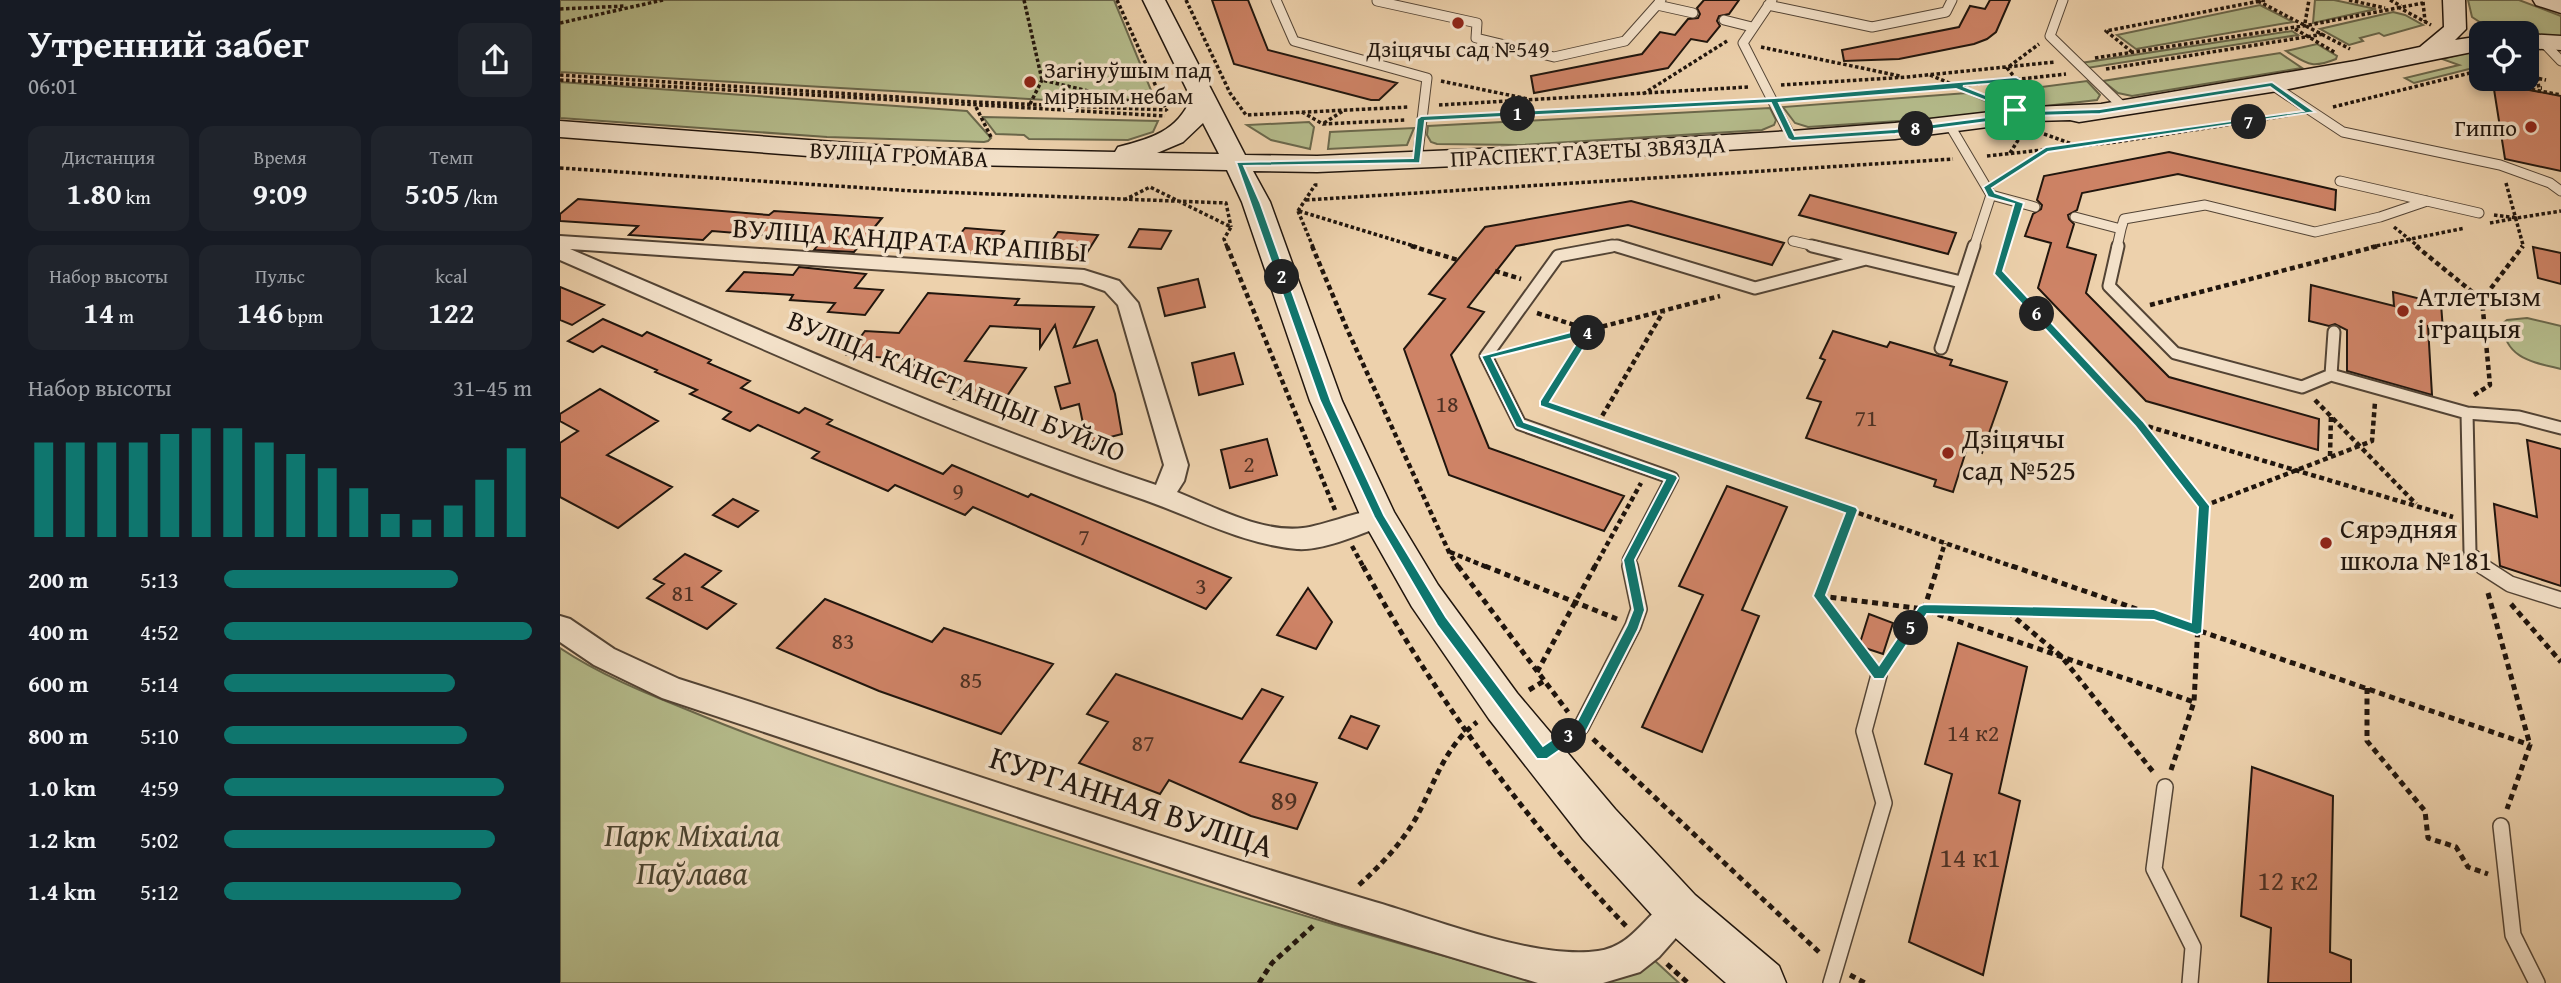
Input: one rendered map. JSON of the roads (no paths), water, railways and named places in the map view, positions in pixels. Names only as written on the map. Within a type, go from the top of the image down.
[{"type":"main road","points":[[1154,0],[1256,202],[1326,401],[1379,517],[1442,621],[1542,755],[1599,824],[1679,911],[1762,983]]},
{"type":"main road","points":[[2544,0],[2561,6]]},
{"type":"main road","points":[[2454,2],[2472,21]]},
{"type":"main road","name":"ПРАСПЕКТ ГАЗЕТЫ ЗВЯЗДА","points":[[1239,164],[1417,161],[2040,122],[2334,73],[2432,38],[2449,36],[2455,29],[2454,2]]},
{"type":"main road","name":"ПРАСПЕКТ ГАЗЕТЫ ЗВЯЗДА","points":[[2432,38],[2469,42]]},
{"type":"main road","points":[[1097,161],[1174,138],[1188,128],[1197,116],[1203,98]]},
{"type":"main road","name":"ВУЛІЦА ГРОМАВА","points":[[560,129],[902,155],[1239,164]]},
{"type":"street","name":"ВУЛІЦА КАНДРАТА КРАПІВЫ","points":[[560,242],[1084,277],[1112,286],[1128,303],[1176,466],[1171,481],[1161,496]]},
{"type":"street","name":"ВУЛІЦА КАНСТАНЦЫІ БУЙЛО","points":[[560,252],[900,400],[1035,454],[1161,496],[1262,535],[1301,539],[1344,530],[1379,517]]},
{"type":"street","name":"КУРГАННАЯ ВУЛІЦА","points":[[560,627],[604,657],[672,689],[1335,906],[1540,967],[1597,968],[1628,960],[1647,946],[1679,911]]},
{"type":"lane","points":[[1276,0],[1294,41],[1417,71],[1427,78],[1417,161]]},
{"type":"lane","points":[[1792,139],[1744,43],[1770,3],[1872,27],[1946,12],[1952,0]]},
{"type":"lane","points":[[2063,0],[2050,36],[2086,72],[2112,110]]},
{"type":"lane","points":[[1377,1],[1477,23],[1476,38],[1554,57],[1625,41],[1659,3],[1693,13]]},
{"type":"lane","points":[[1724,20],[1752,27]]},
{"type":"lane","points":[[2539,42],[2561,61]]},
{"type":"lane","points":[[2272,85],[2343,132],[2500,164],[2550,183],[2561,191]]},
{"type":"lane","points":[[1951,126],[1989,191],[2035,207]]},
{"type":"lane","points":[[2340,181],[2479,213]]},
{"type":"lane","points":[[1941,348],[1989,191]]},
{"type":"lane","points":[[2427,201],[2315,232],[2205,205],[2124,219],[2109,286],[2175,353],[2302,387],[2331,375],[2467,413],[2519,417],[2561,428]]},
{"type":"lane","points":[[2075,217],[2121,229]]},
{"type":"lane","points":[[1793,241],[1961,282]]},
{"type":"lane","points":[[1542,755],[1581,727],[1633,626],[1639,610],[1629,560],[1672,478],[1520,424],[1486,356],[1558,256],[1615,245],[1755,288],[1866,259]]},
{"type":"lane","points":[[2331,375],[2334,332]]},
{"type":"lane","points":[[2467,413],[2470,552],[2481,569],[2512,585],[2561,600]]},
{"type":"lane","points":[[1833,975],[1884,803],[1864,731],[1879,675]]},
{"type":"lane","points":[[2165,787],[2154,869],[2193,947],[2190,983]]},
{"type":"lane","points":[[2501,826],[2513,935],[2537,983]]},
{"type":"place","name":"Дзіцячы сад №549","points":[[1458,23]]},
{"type":"place","name":"Загінуўшым пад мірным небам","points":[[1030,82]]},
{"type":"place","name":"Гиппо","points":[[2531,127]]},
{"type":"place","name":"Атлетызм і грацыя","points":[[2403,311]]},
{"type":"place","name":"Дзіцячы сад №525","points":[[1948,453]]},
{"type":"place","name":"Сярэдняя школа №181","points":[[2326,543]]},
{"type":"park label","name":"Парк Міхаіла Паўлава","points":[[692,853]]}]
